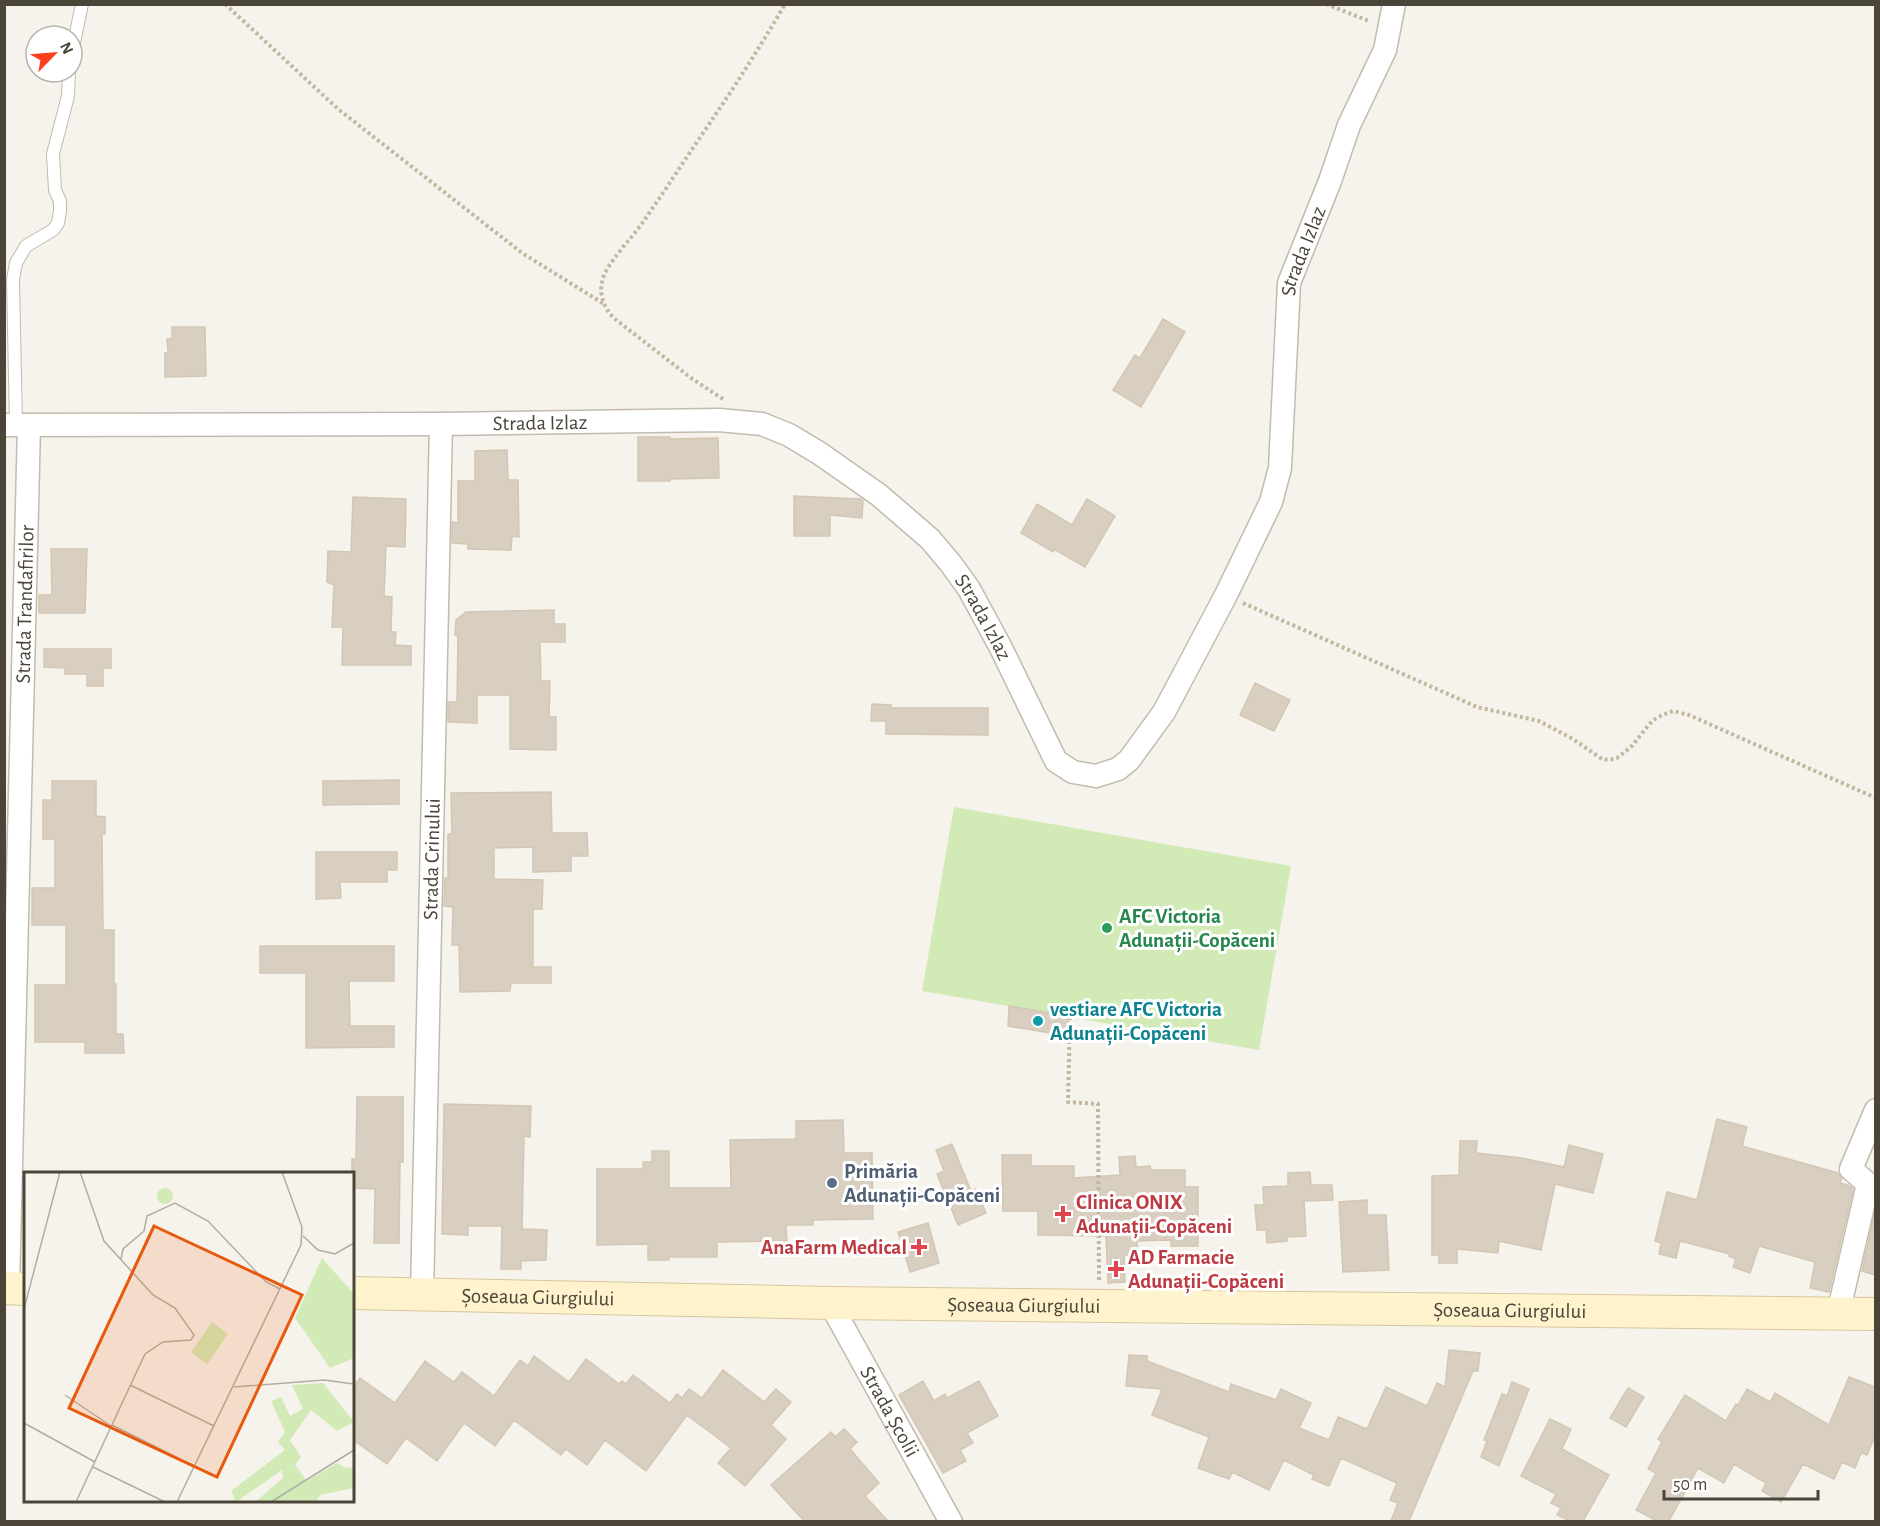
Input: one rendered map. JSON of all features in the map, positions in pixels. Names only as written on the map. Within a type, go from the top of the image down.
[{"type":"street","name":"Strada Izlaz","points":[[16,425],[441,424],[719,420],[762,424],[789,435],[819,453],[879,495],[930,539],[969,589],[1001,648],[1054,758],[1066,768],[1081,774],[1096,776],[1114,771],[1124,765],[1164,712],[1226,595],[1271,502],[1280,468],[1290,283],[1349,125],[1382,56],[1394,4]]},
{"type":"street","name":"Strada Crinului","points":[[422,1294],[441,424]]},
{"type":"street","name":"Strada Trandafirilor","points":[[13,1289],[16,425]]},
{"type":"street","points":[[1839,1314],[1868,1184],[1851,1169],[1875,1110]]},
{"type":"street","name":"Șoseaua Giurgiului","points":[[354,1293],[830,1303],[1875,1314]]},
{"type":"street","name":"Strada Școlii","points":[[830,1303],[951,1521]]},
{"type":"lane","points":[[78,24],[82,4]]},
{"type":"lane","name":"Strada Trandafirilor","points":[[16,425],[13,280],[16,263],[26,246],[53,230],[58,223],[60,201],[56,190],[53,154],[68,96],[68,84]]},
{"type":"path","points":[[225,4],[338,109],[522,253],[604,304]]},
{"type":"path","points":[[726,401],[690,378],[615,319],[604,304],[601,292],[602,282],[608,268],[649,213],[760,47],[785,4]]},
{"type":"path","points":[[1326,4],[1390,28]]},
{"type":"path","points":[[1226,595],[1477,707],[1539,721],[1573,739],[1602,759],[1617,758],[1630,747],[1652,721],[1673,711],[1689,715],[1875,798]]},
{"type":"path","points":[[1070,1017],[1068,1102],[1098,1104],[1100,1305]]},
{"type":"green space","name":"AFC Victoria Adunații-Copăceni","points":[[954,807],[1291,866],[1259,1050],[922,991]]},
{"type":"building","points":[[1163,319],[1185,332],[1141,407],[1113,390],[1135,355],[1140,358]]},
{"type":"building","points":[[172,327],[205,327],[206,376],[165,377],[165,353],[168,353],[167,339],[172,339]]},
{"type":"building","points":[[638,437],[718,438],[719,478],[638,481]]},
{"type":"building","points":[[507,450],[508,480],[518,480],[519,537],[512,536],[511,550],[468,549],[468,544],[452,543],[452,522],[458,523],[458,481],[475,481],[475,451]]},
{"type":"building","points":[[794,496],[861,499],[863,501],[862,518],[830,515],[830,536],[794,536]]},
{"type":"building","points":[[353,497],[406,499],[405,547],[386,546],[384,596],[392,597],[391,632],[396,632],[395,645],[411,646],[411,665],[342,665],[343,627],[332,627],[334,585],[327,582],[328,551],[351,552]]},
{"type":"building","points":[[1087,499],[1115,516],[1085,567],[1021,533],[1037,504],[1072,525]]},
{"type":"building","points":[[51,549],[87,549],[85,613],[39,613],[39,595],[52,595]]},
{"type":"building","points":[[554,610],[554,624],[565,624],[565,642],[540,642],[541,681],[550,681],[549,717],[556,717],[556,750],[510,749],[510,695],[477,695],[477,723],[448,722],[448,702],[457,702],[458,636],[455,635],[456,620],[466,612]]},
{"type":"building","points":[[44,649],[111,649],[111,668],[103,668],[103,686],[87,686],[87,674],[65,674],[65,668],[44,667]]},
{"type":"building","points":[[1255,683],[1290,700],[1274,731],[1240,715]]},
{"type":"building","points":[[872,704],[891,705],[891,708],[988,708],[988,735],[886,734],[886,721],[871,721]]},
{"type":"building","points":[[399,780],[399,804],[323,805],[323,781]]},
{"type":"building","points":[[52,781],[96,781],[96,816],[105,817],[105,834],[102,834],[103,930],[114,930],[116,1034],[123,1034],[124,1053],[85,1053],[85,1042],[35,1042],[35,985],[66,985],[66,925],[32,925],[32,888],[55,888],[55,839],[43,839],[43,800],[52,800]]},
{"type":"building","points":[[551,792],[552,833],[587,833],[588,856],[571,856],[571,871],[533,872],[533,847],[494,848],[494,879],[543,880],[542,909],[533,909],[533,967],[551,967],[551,983],[511,983],[510,991],[460,992],[459,945],[452,945],[453,907],[444,906],[445,878],[448,878],[448,834],[452,834],[451,793]]},
{"type":"building","points":[[316,852],[397,852],[397,870],[387,870],[387,882],[340,882],[341,898],[316,899]]},
{"type":"building","points":[[260,946],[394,946],[394,981],[349,981],[350,1026],[394,1026],[394,1047],[306,1048],[306,973],[260,973]]},
{"type":"building","name":"vestiare AFC Victoria Adunații-Copăceni","points":[[1009,1006],[1069,1016],[1067,1040],[1050,1037],[1050,1033],[1008,1026]]},
{"type":"building","points":[[357,1097],[403,1097],[399,1243],[374,1243],[375,1189],[354,1188],[352,1159],[356,1159]]},
{"type":"building","points":[[444,1104],[531,1106],[530,1137],[524,1136],[522,1229],[547,1230],[546,1260],[521,1261],[521,1269],[501,1269],[502,1226],[468,1226],[468,1235],[442,1234]]},
{"type":"building","points":[[1717,1119],[1747,1127],[1742,1146],[1838,1173],[1842,1178],[1840,1183],[1853,1189],[1829,1292],[1810,1288],[1815,1262],[1759,1246],[1750,1273],[1733,1267],[1736,1259],[1729,1256],[1730,1254],[1680,1241],[1676,1258],[1659,1254],[1661,1243],[1655,1241],[1667,1192],[1697,1200]]},
{"type":"building","points":[[843,1120],[844,1153],[872,1153],[873,1219],[813,1220],[813,1225],[786,1225],[787,1241],[717,1242],[717,1257],[669,1257],[669,1260],[648,1260],[648,1244],[597,1245],[597,1169],[643,1169],[643,1162],[652,1162],[652,1151],[669,1151],[669,1188],[731,1188],[730,1140],[796,1139],[796,1121]]},
{"type":"building","points":[[1460,1141],[1477,1141],[1476,1153],[1522,1158],[1564,1167],[1569,1145],[1603,1154],[1593,1193],[1555,1184],[1541,1250],[1499,1241],[1498,1253],[1457,1249],[1457,1263],[1439,1263],[1439,1255],[1432,1255],[1432,1176],[1459,1175]]},
{"type":"building","points":[[952,1144],[971,1191],[976,1189],[986,1213],[958,1225],[937,1174],[944,1171],[936,1150]]},
{"type":"building","points":[[1002,1155],[1031,1155],[1031,1166],[1074,1166],[1074,1178],[1120,1175],[1119,1157],[1135,1156],[1136,1167],[1150,1166],[1151,1170],[1185,1170],[1185,1187],[1198,1187],[1198,1246],[1171,1246],[1171,1240],[1137,1241],[1138,1255],[1124,1255],[1125,1282],[1108,1283],[1106,1236],[1038,1235],[1038,1211],[1003,1211]]},
{"type":"building","points":[[1310,1172],[1311,1185],[1332,1185],[1333,1200],[1304,1201],[1306,1236],[1287,1237],[1287,1241],[1267,1243],[1266,1230],[1257,1230],[1255,1205],[1264,1205],[1263,1187],[1288,1186],[1288,1173]]},
{"type":"building","points":[[1367,1200],[1367,1215],[1386,1215],[1389,1270],[1343,1272],[1339,1202]]},
{"type":"building","points":[[1875,1212],[1875,1275],[1862,1271]]},
{"type":"building","name":"AnaFarm Medical","points":[[928,1223],[939,1263],[910,1272],[898,1232]]},
{"type":"building","points":[[1449,1350],[1480,1353],[1478,1371],[1473,1371],[1409,1521],[1391,1521],[1398,1503],[1390,1500],[1397,1483],[1341,1458],[1329,1486],[1312,1479],[1314,1475],[1284,1460],[1269,1490],[1232,1472],[1229,1479],[1198,1468],[1209,1437],[1152,1415],[1162,1389],[1126,1386],[1129,1355],[1147,1356],[1147,1361],[1229,1392],[1231,1384],[1276,1400],[1281,1389],[1311,1403],[1299,1428],[1329,1440],[1338,1417],[1367,1429],[1386,1387],[1427,1406],[1437,1383],[1445,1387]]},
{"type":"building","points":[[534,1356],[569,1382],[586,1359],[619,1384],[622,1381],[626,1384],[633,1375],[670,1403],[677,1394],[682,1398],[689,1389],[702,1398],[723,1370],[764,1402],[776,1389],[791,1402],[771,1425],[786,1439],[745,1486],[718,1463],[731,1448],[687,1415],[646,1471],[605,1440],[587,1465],[566,1449],[561,1455],[514,1420],[495,1446],[464,1423],[437,1461],[406,1438],[387,1464],[354,1440],[354,1386],[360,1378],[395,1403],[425,1361],[454,1382],[462,1372],[494,1396],[520,1360],[528,1366]]},
{"type":"building","points":[[1849,1377],[1875,1387],[1875,1436],[1867,1455],[1861,1453],[1855,1468],[1842,1462],[1834,1479],[1803,1464],[1781,1502],[1762,1491],[1766,1483],[1734,1464],[1724,1483],[1698,1468],[1669,1521],[1657,1521],[1636,1510],[1656,1473],[1648,1469],[1662,1442],[1658,1439],[1685,1395],[1726,1421],[1747,1389],[1770,1402],[1775,1393],[1829,1425]]},
{"type":"building","points":[[923,1381],[934,1401],[945,1394],[947,1398],[979,1381],[998,1416],[967,1433],[973,1443],[960,1450],[966,1461],[943,1473],[899,1395]]},
{"type":"building","points":[[1512,1382],[1529,1389],[1499,1466],[1481,1457],[1487,1441],[1484,1440],[1502,1394],[1507,1396]]},
{"type":"building","points":[[1628,1388],[1644,1397],[1626,1427],[1610,1418]]},
{"type":"building","points":[[1550,1419],[1571,1429],[1562,1449],[1609,1475],[1583,1521],[1570,1521],[1557,1515],[1561,1508],[1551,1503],[1556,1494],[1521,1476]]},
{"type":"building","points":[[844,1429],[857,1442],[850,1449],[879,1483],[865,1496],[888,1521],[804,1521],[771,1485],[831,1432],[835,1437]]},
{"type":"place","name":"AFC Victoria Adunații-Copăceni","points":[[1107,928]]},
{"type":"place","name":"vestiare AFC Victoria Adunații-Copăceni","points":[[1038,1021]]},
{"type":"place","name":"Primăria Adunații-Copăceni","points":[[832,1183]]},
{"type":"place","name":"Clinica ONIX Adunații-Copăceni","points":[[1063,1214]]},
{"type":"place","name":"AnaFarm Medical","points":[[919,1247]]},
{"type":"place","name":"AD Farmacie Adunații-Copăceni","points":[[1116,1269]]}]
